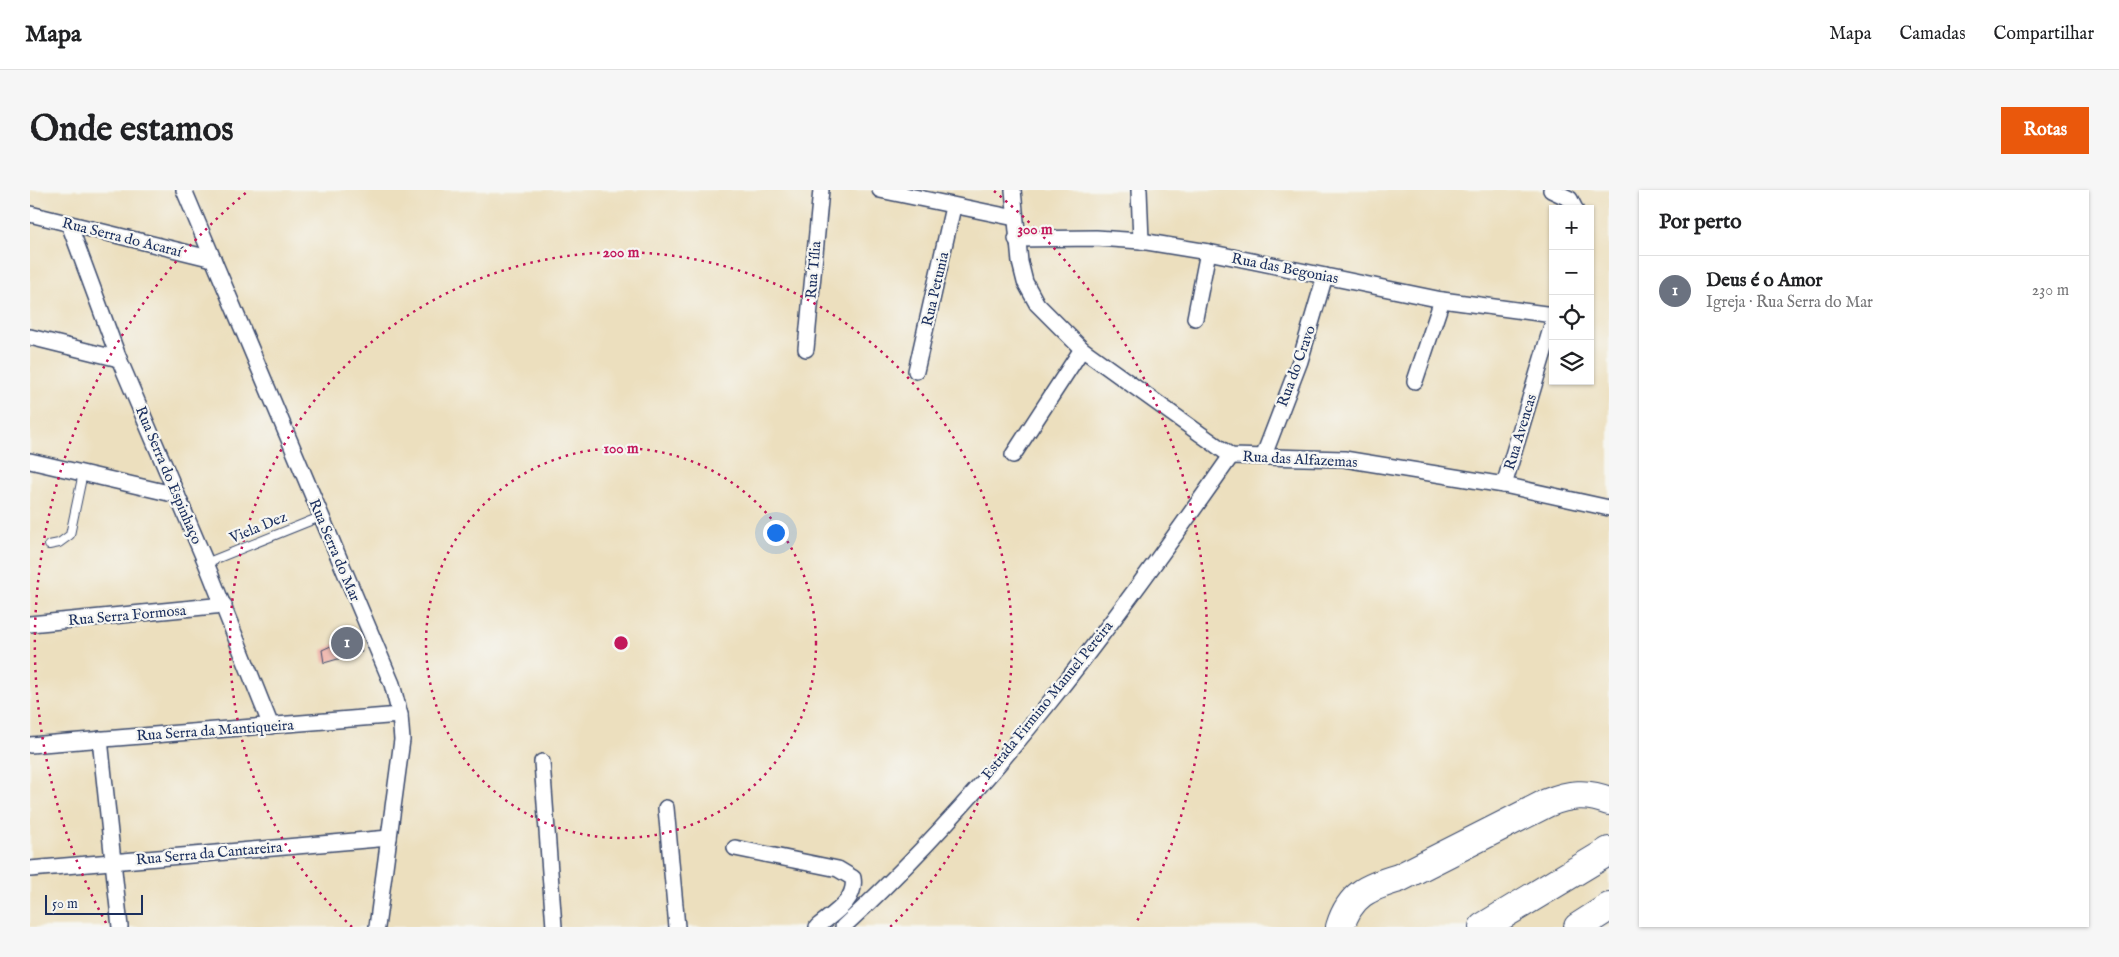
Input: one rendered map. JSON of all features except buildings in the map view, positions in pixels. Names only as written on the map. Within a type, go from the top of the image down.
[{"type":"highway","points":[[1340,927],[1344,913],[1356,896],[1377,885],[1399,878],[1547,802],[1568,795],[1589,795],[1609,801]]},
{"type":"highway","points":[[1483,927],[1609,851]]},
{"type":"highway","points":[[1354,927],[1358,912],[1399,878]]},
{"type":"highway","points":[[1578,927],[1609,907]]},
{"type":"street","name":"Rua Serra do Mar","points":[[184,190],[392,684],[400,715],[402,740],[377,927]]},
{"type":"street","name":"Rua Tília","points":[[806,349],[821,190]]},
{"type":"street","points":[[885,190],[953,207],[1015,218]]},
{"type":"street","name":"Rua das Alfazemas","points":[[1013,190],[1016,239],[1025,282],[1037,304],[1082,349],[1231,456],[1264,455],[1344,459],[1504,484],[1609,508]]},
{"type":"street","points":[[1140,190],[1141,241]]},
{"type":"street","points":[[1551,190],[1570,200],[1573,205]]},
{"type":"street","name":"Rua Petunia","points":[[916,371],[953,207]]},
{"type":"street","name":"Rua Serra do Acaraí","points":[[30,214],[213,259]]},
{"type":"street","name":"Rua Serra do Espinhaço","points":[[69,224],[119,359],[224,606],[271,726]]},
{"type":"street","name":"Rua das Begonias","points":[[1016,239],[1096,238],[1141,241],[1208,252],[1442,300],[1549,314]]},
{"type":"street","points":[[1195,318],[1208,252]]},
{"type":"street","name":"Rua do Cravo","points":[[1264,455],[1302,354],[1325,276]]},
{"type":"street","points":[[1415,380],[1442,300]]},
{"type":"street","name":"Rua Avencas","points":[[1504,484],[1549,335]]},
{"type":"street","points":[[30,336],[119,359]]},
{"type":"street","points":[[1013,455],[1082,349]]},
{"type":"street","name":"Estrada Firmino Manuel Pereira","points":[[843,927],[941,829],[1020,738],[1154,566],[1231,456]]},
{"type":"street","points":[[30,461],[177,495]]},
{"type":"street","name":"Rua Serra Formosa","points":[[30,624],[224,606]]},
{"type":"street","name":"Rua Serra da Mantiqueira","points":[[30,745],[400,715]]},
{"type":"street","points":[[100,739],[120,927]]},
{"type":"street","points":[[542,762],[554,927]]},
{"type":"street","points":[[666,808],[677,927]]},
{"type":"street","name":"Rua Serra da Cantareira","points":[[30,869],[389,838]]},
{"type":"street","points":[[735,848],[838,869],[852,878],[854,885],[849,900],[817,927]]},
{"type":"lane","points":[[49,545],[59,543],[70,535],[83,473]]},
{"type":"lane","name":"Viela Dez","points":[[206,563],[320,516]]},
{"type":"place","name":"Deus é o Amor","points":[[347,643]]}]
